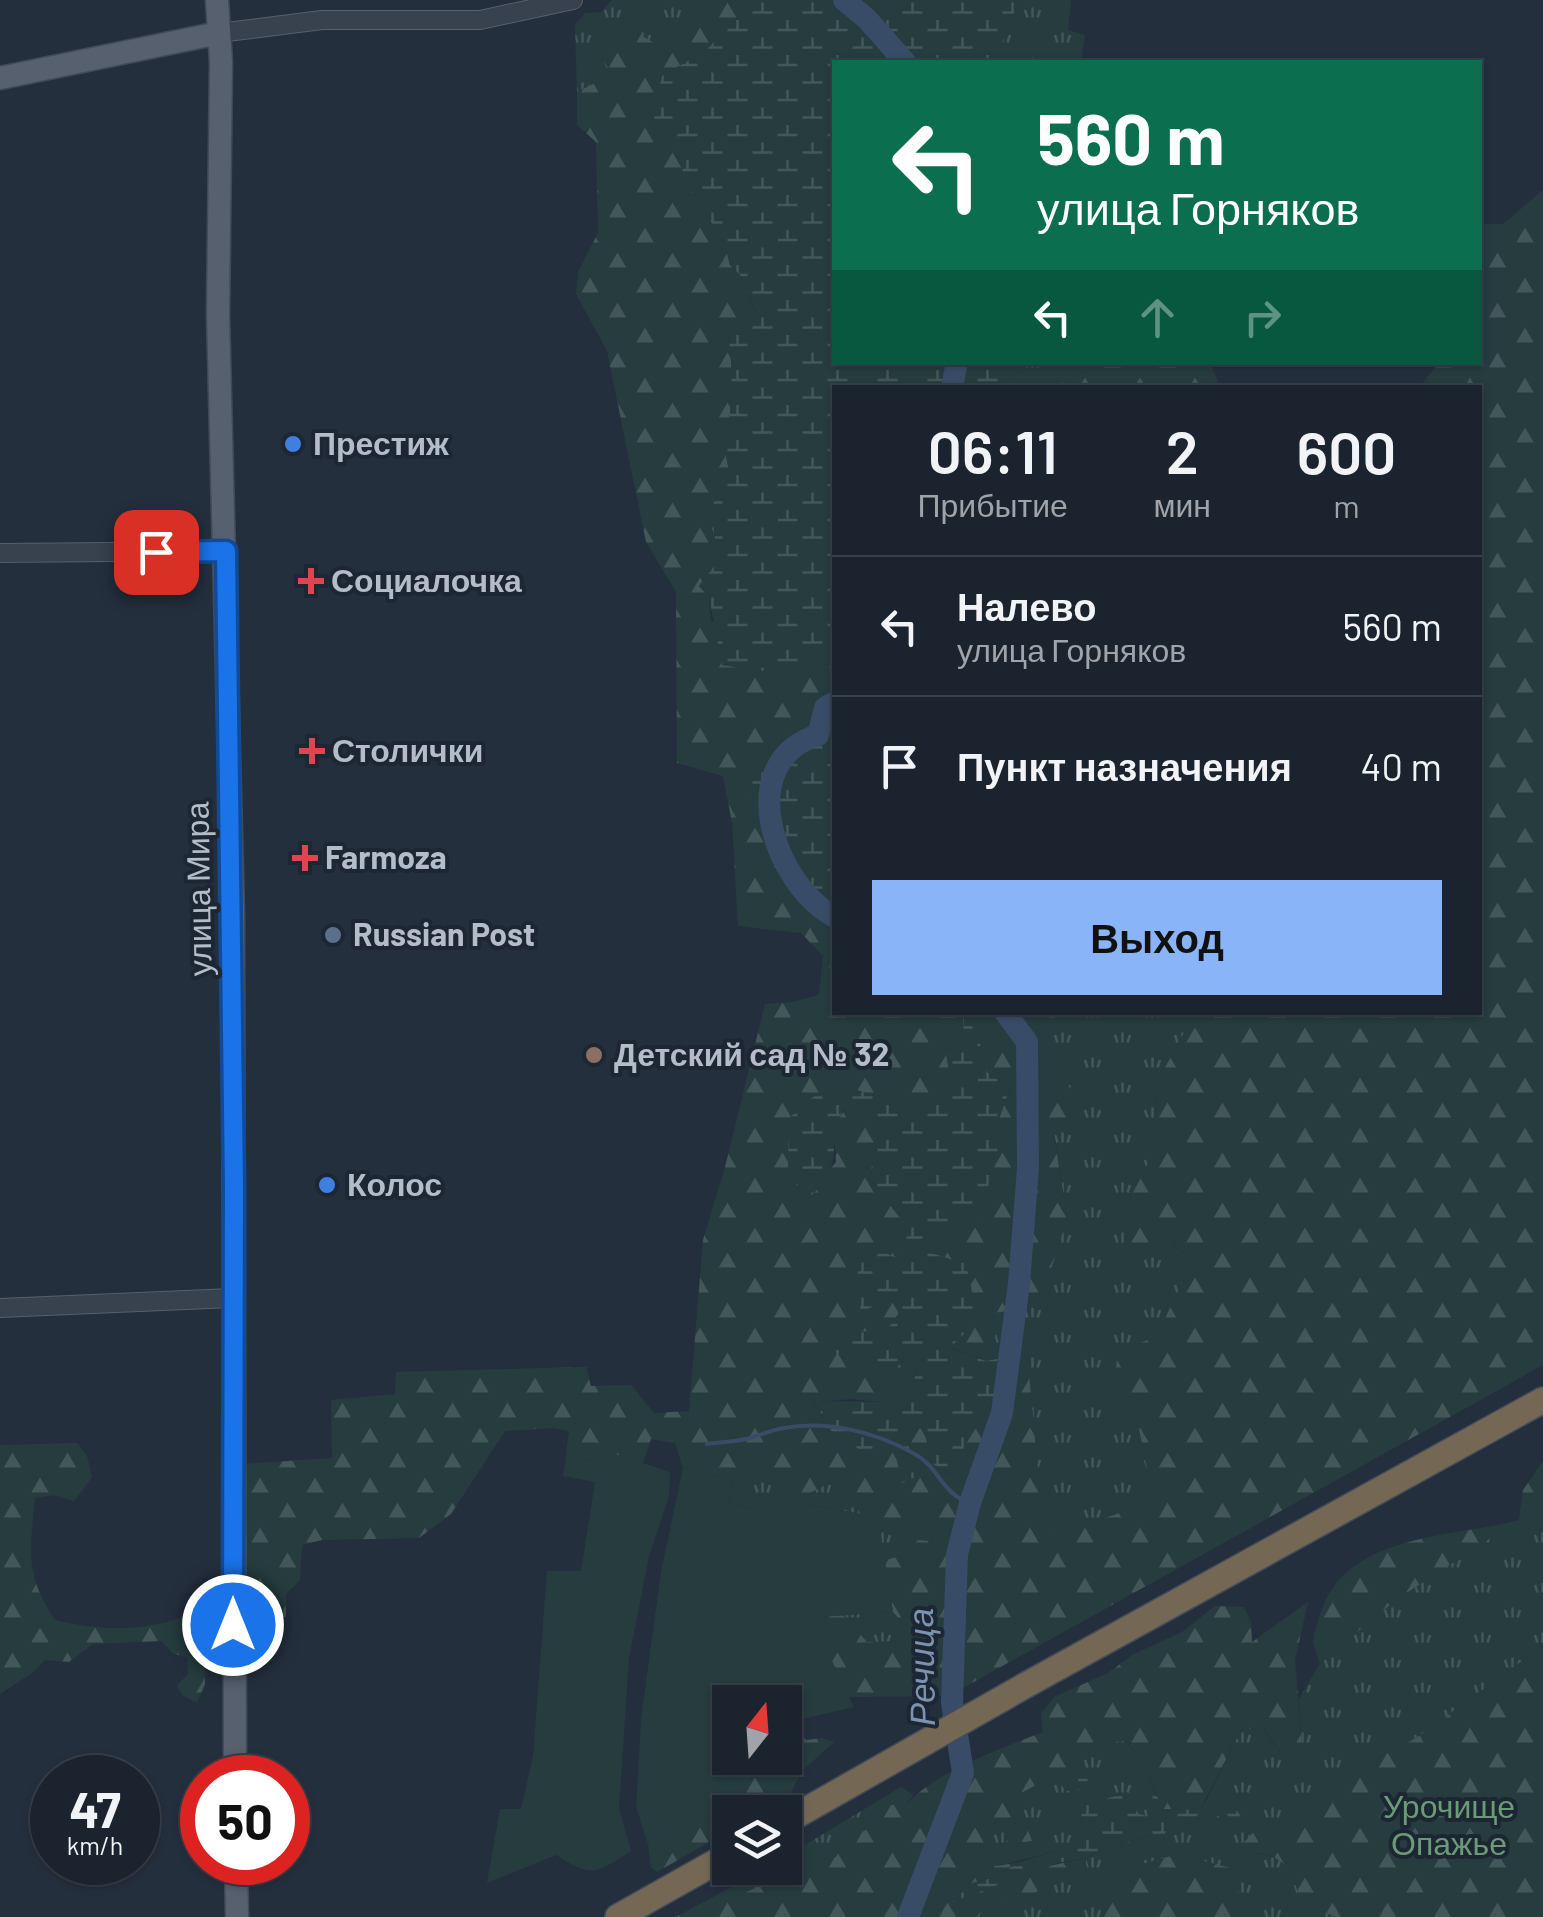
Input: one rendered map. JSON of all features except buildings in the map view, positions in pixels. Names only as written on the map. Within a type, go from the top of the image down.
[{"type":"highway","points":[[802,1812],[1543,1400]]},
{"type":"highway","points":[[618,1917],[712,1864]]},
{"type":"main road","name":"улица Мира","points":[[217,0],[218,315],[233,914],[235,1755]]},
{"type":"main road","points":[[0,78],[219,33]]},
{"type":"main road","points":[[236,1885],[236,1917]]},
{"type":"street","points":[[219,33],[322,20],[480,20],[573,0]]},
{"type":"street","points":[[0,553],[226,551]]},
{"type":"street","points":[[0,1308],[232,1298]]},
{"type":"green space","points":[[612,0],[717,0],[657,46],[636,32],[616,28],[600,37],[603,59],[615,79],[599,81],[577,92],[575,25],[585,13],[601,12]]},
{"type":"green space","points":[[717,0],[756,0],[706,50],[662,76],[656,135],[683,161],[683,176],[725,245],[730,265],[741,276],[759,321],[728,332],[732,386],[725,447],[731,476],[707,513],[721,557],[699,586],[709,597],[711,621],[832,646],[832,746],[816,744],[791,764],[751,770],[760,814],[778,849],[832,908],[832,1015],[963,1015],[964,1043],[953,1089],[922,1102],[885,1099],[853,1089],[788,1170],[805,1200],[836,1162],[834,1127],[845,1109],[873,1100],[881,1126],[869,1178],[911,1231],[896,1258],[875,1249],[861,1262],[852,1291],[872,1307],[883,1294],[891,1297],[899,1313],[887,1330],[822,1335],[859,1364],[868,1349],[878,1350],[890,1382],[900,1360],[917,1368],[911,1392],[881,1402],[814,1402],[837,1441],[853,1444],[875,1466],[881,1444],[893,1443],[915,1477],[906,1431],[923,1427],[933,1464],[953,1476],[964,1447],[997,1393],[1002,1358],[1027,1351],[1044,1539],[1154,1501],[1137,1420],[1112,1398],[1117,1360],[1137,1344],[1156,1337],[1193,1260],[1173,1244],[1127,1248],[1125,1208],[1154,1152],[1156,1084],[1190,1022],[1189,1015],[1482,1015],[1482,385],[1421,385],[1437,365],[1482,365],[1482,224],[1503,224],[1543,190],[1543,1365],[963,1688],[948,1653],[942,1696],[849,1697],[805,1618],[843,1615],[867,1642],[903,1641],[905,1626],[893,1612],[884,1560],[902,1556],[918,1540],[931,1541],[937,1523],[880,1530],[860,1514],[851,1482],[831,1482],[804,1496],[760,1473],[733,1480],[683,1468],[675,1443],[651,1439],[642,1466],[615,1454],[594,1461],[566,1455],[569,1431],[553,1428],[505,1431],[451,1514],[419,1538],[322,1540],[302,1545],[300,1580],[286,1594],[286,1617],[240,1621],[242,1464],[332,1458],[331,1400],[395,1394],[396,1372],[586,1367],[591,1386],[631,1385],[654,1413],[689,1411],[703,1240],[765,1004],[819,995],[823,956],[801,933],[738,926],[732,823],[723,776],[677,763],[676,592],[646,542],[607,351],[576,294],[578,272],[598,233],[596,142],[577,125],[577,92],[599,81],[615,79],[603,59],[600,37],[616,28],[636,32],[657,45]]},
{"type":"green space","points":[[756,0],[1023,0],[1010,18],[997,60],[832,60],[832,365],[1020,365],[1010,385],[832,385],[832,646],[803,669],[759,671],[722,665],[709,597],[699,586],[721,557],[707,513],[731,476],[725,447],[732,386],[728,331],[759,320],[741,276],[730,265],[725,245],[683,176],[682,161],[656,135],[654,112],[662,76],[706,50]]},
{"type":"green space","points":[[1023,0],[1071,0],[1068,30],[1085,35],[1081,60],[997,60],[1010,18]]},
{"type":"green space","points":[[1020,365],[1088,365],[1073,379],[1078,385],[1010,385]]},
{"type":"green space","points":[[1088,365],[1211,365],[1219,385],[1077,385],[1072,380]]},
{"type":"green space","points":[[816,744],[832,746],[832,909],[792,875],[745,790],[751,770],[791,764]]},
{"type":"green space","points":[[963,1015],[1035,1015],[1031,1024],[990,1029],[977,1051],[987,1072],[1010,1088],[997,1124],[999,1152],[975,1227],[951,1224],[928,1252],[966,1264],[978,1320],[950,1348],[986,1361],[1002,1358],[997,1393],[964,1447],[954,1476],[933,1464],[923,1427],[906,1431],[915,1477],[902,1483],[893,1444],[881,1444],[876,1467],[853,1444],[837,1441],[814,1401],[881,1402],[911,1392],[917,1369],[901,1360],[890,1383],[871,1371],[878,1350],[868,1349],[860,1364],[830,1352],[822,1334],[887,1330],[899,1313],[891,1297],[883,1294],[872,1307],[862,1311],[852,1291],[861,1262],[852,1249],[875,1248],[896,1258],[910,1231],[869,1178],[881,1126],[873,1101],[844,1109],[838,1122],[831,1168],[818,1189],[805,1200],[788,1170],[789,1118],[818,1093],[853,1089],[885,1099],[922,1102],[952,1089],[946,1054],[964,1043]]},
{"type":"green space","points":[[1035,1015],[1056,1015],[1045,1047],[1045,1070],[1061,1070],[1082,1114],[1054,1135],[1067,1219],[1039,1307],[992,1313],[996,1345],[986,1361],[950,1347],[927,1252],[951,1224],[999,1152],[997,1124],[1010,1089],[987,1072],[977,1052],[990,1029],[1031,1024]]},
{"type":"green space","points":[[1056,1015],[1189,1015],[1190,1022],[1156,1084],[1154,1152],[1125,1208],[1193,1260],[1156,1337],[1137,1344],[1112,1398],[1137,1420],[1154,1501],[1044,1539],[1027,1352],[986,1361],[996,1345],[992,1313],[1067,1220],[1045,1071],[1045,1047]]},
{"type":"green space","points":[[77,1443],[87,1456],[92,1477],[74,1501],[54,1495],[35,1498],[31,1548],[38,1589],[55,1620],[72,1624],[143,1627],[193,1612],[203,1614],[205,1684],[197,1703],[182,1695],[177,1685],[188,1674],[187,1658],[172,1653],[162,1641],[93,1644],[69,1662],[45,1660],[0,1694],[0,1445]]},
{"type":"green space","points":[[615,1454],[670,1472],[669,1496],[649,1556],[629,1658],[619,1808],[631,1851],[594,1870],[578,1867],[556,1855],[487,1883],[500,1809],[521,1809],[533,1756],[547,1571],[581,1571],[595,1482],[563,1476],[566,1455],[594,1461]]},
{"type":"green space","points":[[1543,1461],[1543,1522],[1495,1535],[1396,1600],[1320,1663],[1314,1638],[1321,1612],[1334,1586],[1353,1567],[1405,1543],[1519,1520],[1523,1490]]},
{"type":"green space","points":[[683,1468],[733,1480],[728,1502],[749,1509],[757,1495],[860,1514],[880,1530],[893,1612],[806,1618],[854,1707],[802,1719],[802,1685],[712,1685],[712,1775],[738,1775],[716,1787],[719,1795],[712,1795],[712,1817],[648,1844],[636,1807],[641,1719],[661,1572]]},
{"type":"green space","points":[[760,1473],[804,1496],[831,1482],[851,1482],[860,1514],[757,1495],[750,1509],[728,1502],[733,1480]]},
{"type":"green space","points":[[938,1522],[931,1541],[918,1540],[902,1556],[884,1560],[880,1530]]},
{"type":"green space","points":[[1543,1522],[1543,1646],[1422,1734],[1337,1775],[1286,1819],[1258,1827],[1238,1849],[1282,1861],[1292,1875],[1302,1904],[1336,1917],[1238,1917],[1237,1870],[1177,1854],[1166,1857],[1166,1829],[1222,1815],[1245,1822],[1234,1807],[1207,1799],[1241,1730],[1262,1727],[1284,1758],[1302,1744],[1299,1699],[1320,1663],[1396,1600],[1495,1535]]},
{"type":"green space","points":[[1308,1602],[1295,1660],[1302,1744],[1285,1759],[1263,1727],[1241,1730],[1200,1810],[1163,1809],[1144,1766],[1127,1741],[1101,1742],[1072,1758],[1079,1790],[1066,1791],[1054,1776],[1013,1797],[1010,1815],[1026,1825],[1032,1841],[1008,1844],[1005,1829],[996,1820],[981,1858],[997,1866],[1020,1862],[995,1877],[960,1886],[1085,1858],[1087,1870],[982,1910],[976,1917],[694,1917],[761,1885],[802,1885],[802,1866],[836,1857],[845,1841],[877,1824],[871,1817],[880,1805],[895,1805],[902,1810],[948,1774],[1043,1732],[1041,1713],[1054,1697],[1108,1673],[1132,1655],[1182,1632],[1215,1606],[1244,1607],[1251,1622],[1252,1642]]},
{"type":"green space","points":[[893,1612],[905,1626],[903,1641],[867,1643],[843,1615]]},
{"type":"green space","name":"Урочище Опажье","points":[[1543,1646],[1543,1917],[1336,1917],[1302,1904],[1293,1877],[1282,1862],[1237,1850],[1258,1827],[1286,1819],[1337,1775],[1422,1734]]},
{"type":"green space","points":[[802,1736],[806,1740],[822,1738],[834,1742],[802,1771]]},
{"type":"green space","points":[[1126,1741],[1144,1766],[1156,1794],[1147,1792],[1147,1817],[1139,1814],[1122,1794],[1102,1800],[1072,1758],[1101,1742]]},
{"type":"green space","points":[[1072,1758],[1102,1800],[1122,1794],[1139,1814],[1147,1816],[1147,1792],[1156,1794],[1163,1809],[1200,1810],[1207,1799],[1234,1807],[1246,1823],[1222,1815],[1166,1829],[1166,1857],[1158,1860],[1152,1850],[1152,1835],[1085,1858],[1057,1863],[952,1902],[947,1891],[1076,1845],[1088,1798],[1076,1777]]},
{"type":"green space","points":[[738,1775],[800,1775],[790,1795],[718,1795],[715,1787]]},
{"type":"green space","points":[[1054,1776],[1079,1789],[1076,1777],[1088,1798],[1076,1846],[997,1866],[981,1858],[985,1840],[997,1819],[1005,1829],[1013,1797]]},
{"type":"green space","points":[[901,1787],[913,1795],[902,1810],[836,1857],[816,1859],[802,1866],[802,1847]]},
{"type":"green space","points":[[712,1817],[712,1840],[657,1872],[651,1867],[648,1844]]},
{"type":"green space","points":[[1153,1835],[1152,1850],[1158,1860],[1112,1874],[1100,1917],[976,1917],[982,1910],[1087,1870],[1085,1858]]},
{"type":"green space","points":[[1177,1854],[1238,1870],[1238,1917],[1100,1917],[1112,1873]]},
{"type":"green space","points":[[735,1885],[762,1885],[695,1917],[676,1917]]},
{"type":"waterway","points":[[844,0],[867,19],[903,60]]},
{"type":"waterway","points":[[953,385],[956,365]]},
{"type":"waterway","points":[[832,704],[825,708],[818,735],[792,749],[776,770],[770,796],[771,824],[780,852],[813,901],[832,915]]},
{"type":"waterway","name":"Речица","points":[[908,1917],[963,1773],[952,1702],[957,1555],[970,1503],[1002,1413],[1019,1283],[1028,1168],[1027,1042],[1007,1015]]},
{"type":"waterway","points":[[707,1444],[800,1426],[850,1430],[913,1453],[929,1465],[952,1493],[970,1503]]},
{"type":"place","name":"Престиж","points":[[293,444]]},
{"type":"place","name":"Социалочка","points":[[311,581]]},
{"type":"place","name":"Столички","points":[[312,751]]},
{"type":"place","name":"Farmoza","points":[[305,858]]},
{"type":"place","name":"Russian Post","points":[[333,935]]},
{"type":"place","name":"Детский сад № 32","points":[[594,1055]]},
{"type":"place","name":"Колос","points":[[327,1185]]},
{"type":"route","points":[[156,552],[226,551],[233,914],[233,1625]]}]
